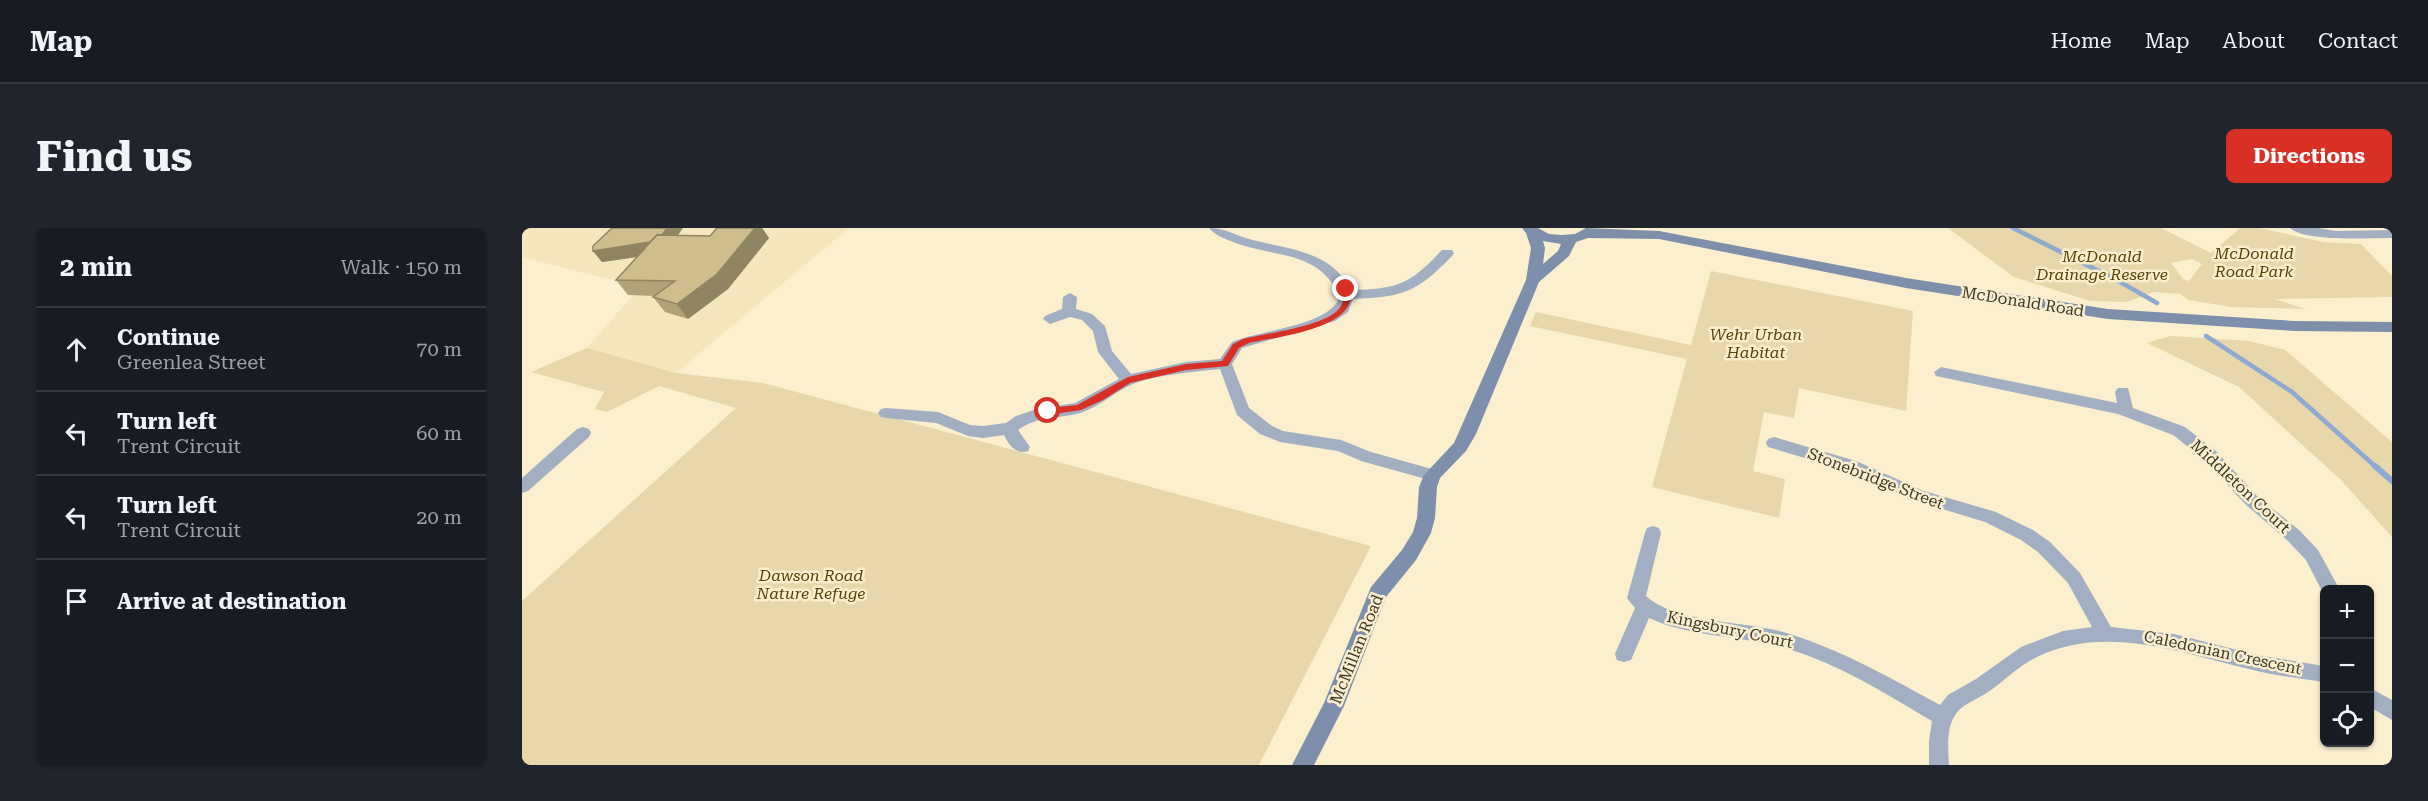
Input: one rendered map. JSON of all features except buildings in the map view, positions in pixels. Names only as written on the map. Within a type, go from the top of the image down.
[{"type":"main road","name":"McDonald Road","points":[[1641,228],[1659,235]]},
{"type":"main road","points":[[1531,230],[1544,237],[1570,239],[1564,253],[1533,280]]},
{"type":"main road","points":[[1433,475],[1460,447],[1467,434],[1533,280],[1538,248],[1531,230]]},
{"type":"main road","name":"McDonald Road","points":[[1570,239],[1592,231],[1659,235],[1906,283],[2073,309],[2144,317],[2294,326],[2392,327]]},
{"type":"main road","name":"McMillan Road","points":[[1303,765],[1333,706],[1378,593],[1409,555],[1422,533],[1426,518],[1428,488],[1433,475]]},
{"type":"street","points":[[1215,228],[1252,244],[1291,250],[1318,260],[1330,268],[1346,289],[1347,295],[1344,308],[1334,317],[1321,323],[1246,341],[1236,346],[1225,364]]},
{"type":"street","points":[[2296,228],[2336,235],[2392,234]]},
{"type":"street","points":[[1347,295],[1397,290],[1425,276],[1438,256]]},
{"type":"street","points":[[1050,319],[1069,304],[1087,317],[1100,329],[1105,352],[1128,380]]},
{"type":"street","points":[[1225,364],[1242,411],[1266,430],[1280,436],[1341,446],[1368,457],[1433,475]]},
{"type":"street","points":[[886,413],[938,418],[968,430],[983,432],[1011,428],[1021,420],[1037,414],[1078,408],[1100,398],[1128,380],[1186,367],[1225,364]]},
{"type":"street","name":"Middleton Court","points":[[1941,372],[1972,370],[2127,411],[2179,431],[2204,449],[2236,485],[2293,535],[2312,555],[2328,585]]},
{"type":"street","points":[[2123,392],[2127,411]]},
{"type":"street","points":[[1011,428],[1012,436],[1022,447]]},
{"type":"street","points":[[522,487],[583,433]]},
{"type":"street","name":"Stonebridge Street","points":[[1774,443],[1850,465],[1918,496],[1990,518],[2027,535],[2044,547],[2074,578],[2105,633]]},
{"type":"street","name":"Kingsbury Court","points":[[1653,533],[1636,598],[1644,607],[1693,624],[1770,635],[1799,643],[1862,671],[1943,717]]},
{"type":"street","name":"Kingsbury Court","points":[[1624,654],[1644,607]]},
{"type":"street","name":"Caledonian Crescent","points":[[1943,717],[1953,704],[1970,695],[1999,670],[2035,649],[2075,637],[2105,633],[2145,635],[2167,639],[2260,664],[2320,673]]},
{"type":"street","points":[[2374,700],[2392,711]]},
{"type":"street","points":[[1939,765],[1943,717]]},
{"type":"shaded area","points":[[522,228],[849,228],[676,373],[587,348],[640,287],[522,257]]},
{"type":"green space","name":"McDonald Drainage Reserve","points":[[1948,228],[2161,228],[2211,253],[2240,228],[2259,228],[2323,242],[2361,244],[2392,276],[2392,297],[2275,299],[2305,309],[2230,307],[2189,300],[2180,294],[2154,292],[2127,302],[2090,301],[2014,277]],"holes":[[[2192,259],[2202,264],[2189,281],[2183,279],[2171,263]]]},
{"type":"green space","name":"Wehr Urban Habitat","points":[[1711,271],[1913,311],[1906,411],[1799,388],[1794,418],[1764,412],[1753,471],[1785,479],[1779,518],[1652,487],[1687,359],[1530,326],[1536,312],[1691,345]]},
{"type":"green space","points":[[2170,336],[2249,341],[2285,350],[2392,442],[2392,537],[2342,481],[2239,387],[2147,343]]},
{"type":"green space","name":"Dawson Road Nature Refuge","points":[[587,348],[676,373],[763,383],[1371,546],[1259,765],[522,765],[522,601],[736,408],[659,386],[607,412],[595,409],[604,392],[531,372]]},
{"type":"waterway","points":[[2013,228],[2115,279],[2157,303]]},
{"type":"waterway","points":[[2206,336],[2292,392],[2376,467]]},
{"type":"waterway","points":[[2375,466],[2392,481]]},
{"type":"route","points":[[1048,411],[1078,408],[1100,398],[1128,380],[1186,367],[1225,364],[1236,346],[1246,341],[1321,323],[1334,317],[1344,308],[1348,298],[1346,289]]},
{"type":"park label","name":"McDonald Road Park","points":[[2254,262]]}]
